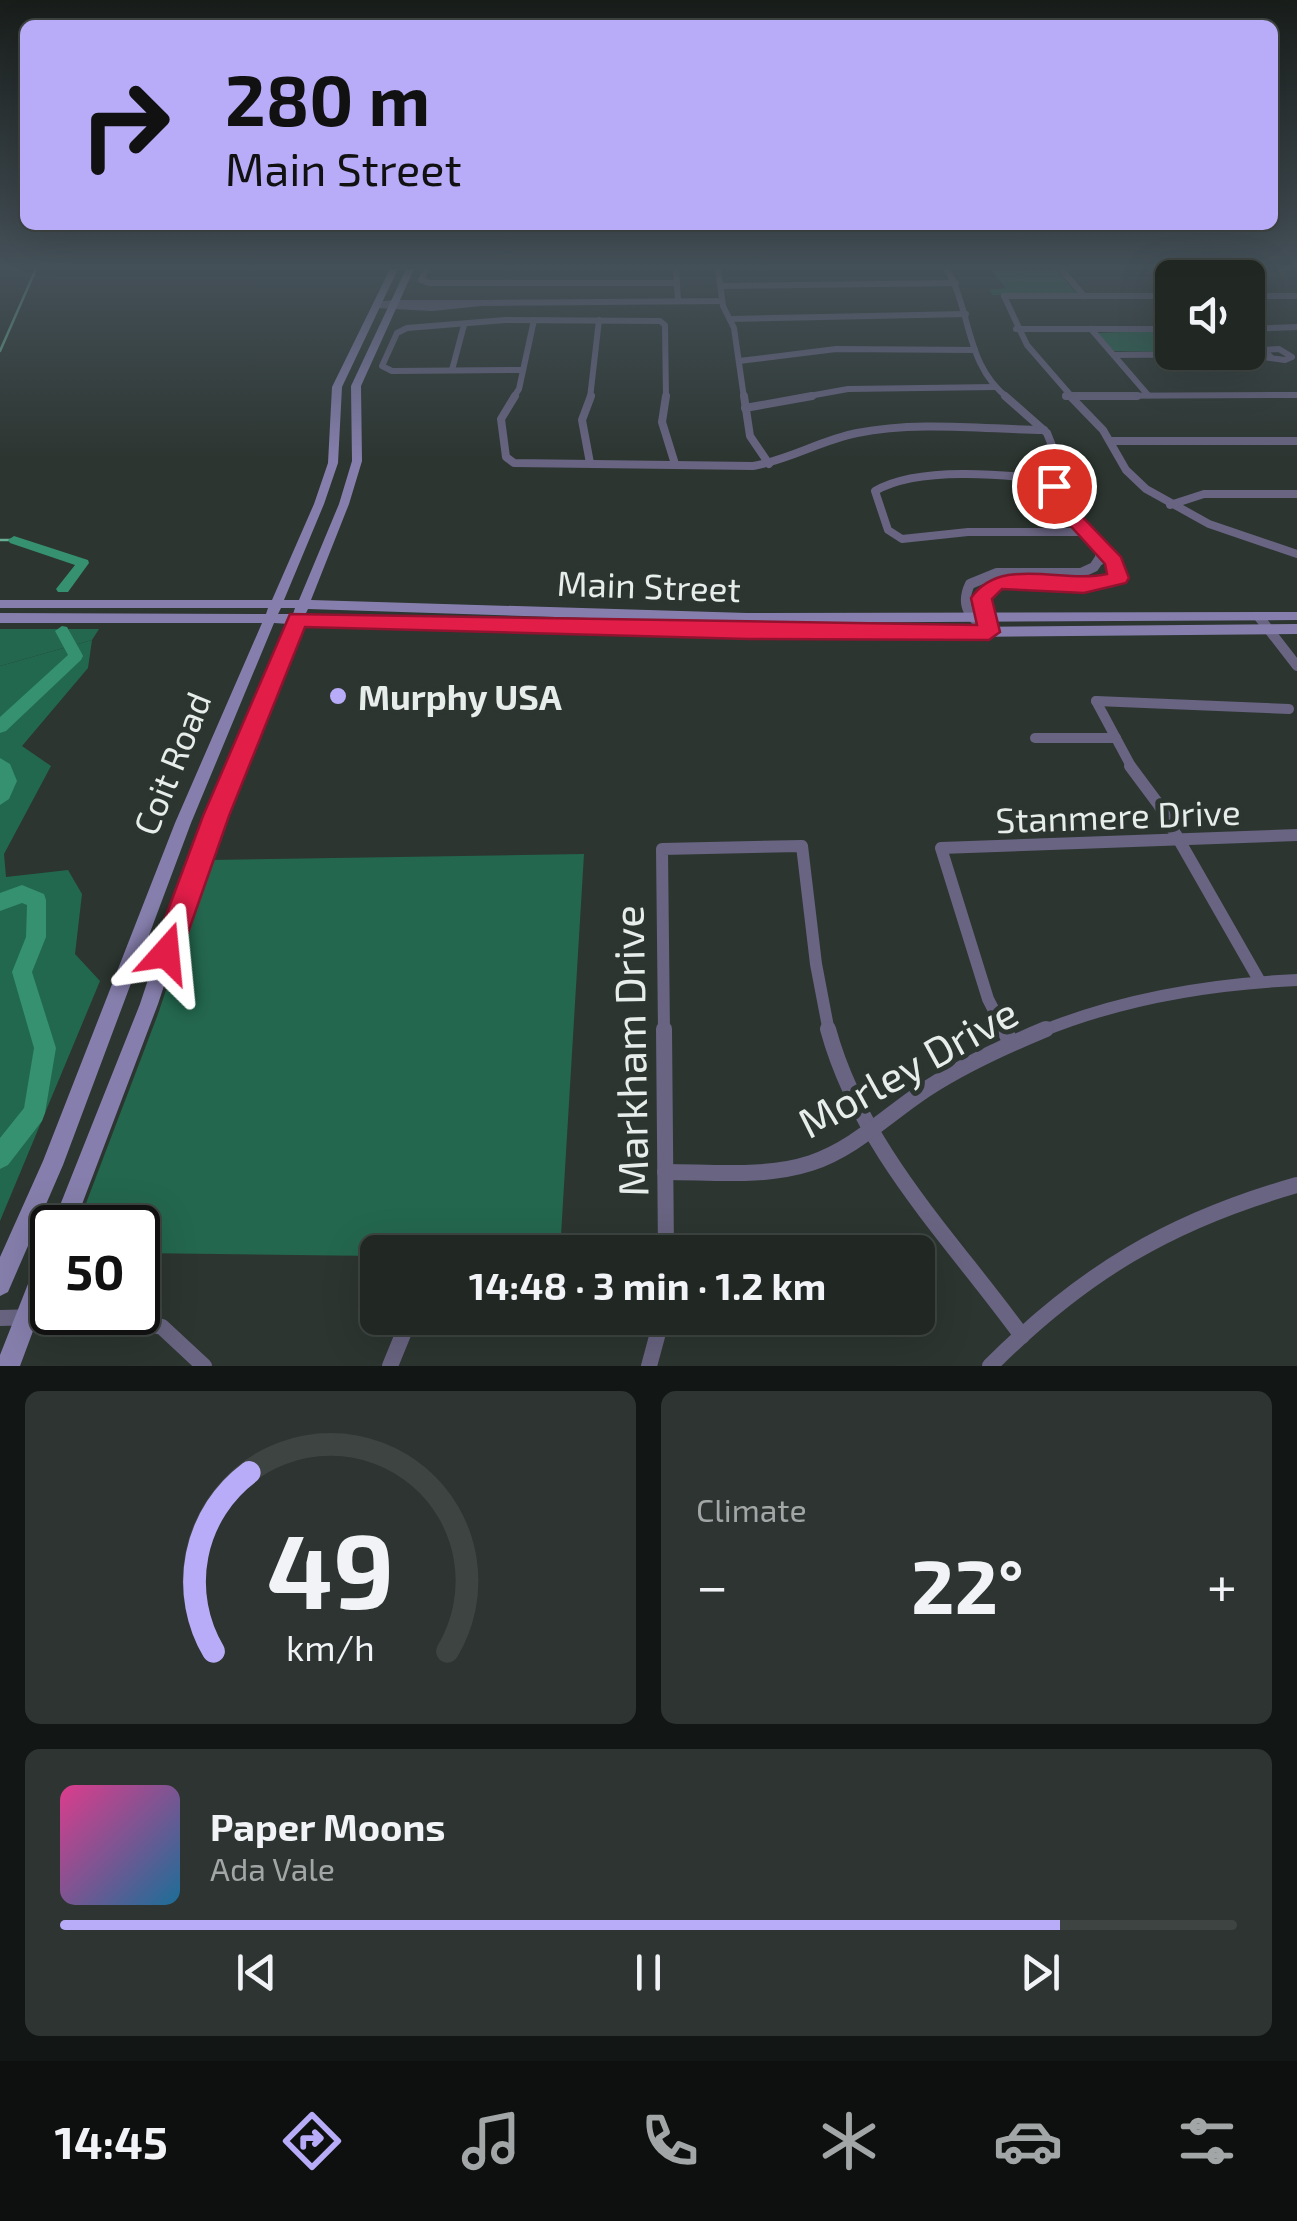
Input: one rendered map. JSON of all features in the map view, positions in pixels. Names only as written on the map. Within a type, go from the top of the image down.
[{"type":"main road","name":"Coit Road","points":[[0,1284],[52,1165],[202,777],[334,463],[337,387],[363,333]]},
{"type":"main road","name":"Coit Road","points":[[71,1205],[232,776],[298,620],[357,461],[356,386],[380,333]]},
{"type":"main road","name":"Main Street","points":[[0,604],[303,604],[528,610],[747,625],[989,632],[1263,623],[1297,616]]},
{"type":"main road","points":[[526,627],[528,610]]},
{"type":"main road","name":"Main Street","points":[[0,618],[298,620],[526,627],[986,617],[1263,623],[1297,629]]},
{"type":"main road","points":[[202,777],[232,776]]},
{"type":"main road","points":[[8,1366],[30,1309]]},
{"type":"street","points":[[397,333],[384,368],[523,370]]},
{"type":"street","points":[[452,370],[462,333]]},
{"type":"street","points":[[531,333],[518,391],[500,419],[510,462],[769,464],[798,456],[836,438],[868,432],[1044,430]]},
{"type":"street","points":[[590,463],[582,420],[594,388],[598,333]]},
{"type":"street","points":[[665,333],[668,387],[662,422],[675,464]]},
{"type":"street","points":[[733,333],[750,438],[769,464]]},
{"type":"street","points":[[971,333],[981,370],[1044,430],[1056,456],[1054,481],[1061,504],[1114,562],[1119,578],[1108,583],[1066,586],[1016,580],[996,583],[982,598],[989,632]]},
{"type":"street","points":[[1019,333],[1066,396],[1098,424],[1132,476],[1170,505],[1297,554]]},
{"type":"street","points":[[1094,333],[1148,395]]},
{"type":"street","points":[[1265,341],[1294,360]]},
{"type":"street","points":[[740,360],[836,349],[975,350]]},
{"type":"street","points":[[1265,349],[1281,350]]},
{"type":"street","points":[[1265,350],[1273,359]]},
{"type":"street","points":[[1114,354],[1155,354]]},
{"type":"street","points":[[1265,358],[1294,360]]},
{"type":"street","points":[[745,408],[839,390],[995,387]]},
{"type":"street","points":[[1066,396],[1297,394]]},
{"type":"street","points":[[1110,441],[1297,441]]},
{"type":"street","points":[[1054,481],[1018,476],[939,477],[878,486],[876,492],[888,530],[896,537],[911,540],[968,532],[1088,532]]},
{"type":"street","points":[[1170,505],[1204,494],[1297,494]]},
{"type":"street","points":[[989,632],[970,617],[965,594],[979,578],[996,573],[1093,569],[1100,559],[1098,546]]},
{"type":"street","points":[[1058,573],[1066,586]]},
{"type":"street","points":[[1263,623],[1297,666]]},
{"type":"street","points":[[1259,980],[1179,838],[1134,774],[1096,701],[1289,709]]},
{"type":"street","points":[[1034,738],[1116,738]]},
{"type":"street","name":"Stanmere Drive","points":[[1011,1042],[988,999],[941,848],[1098,846],[1179,838],[1297,836]]},
{"type":"street","name":"Markham Drive","points":[[666,1235],[662,849],[802,846],[828,1033],[844,1080],[869,1129]]},
{"type":"street","name":"Morley Drive","points":[[665,1172],[779,1170],[836,1152],[932,1086],[1011,1042],[1124,1004],[1259,980],[1297,980]]},
{"type":"street","points":[[869,1129],[1022,1336]]},
{"type":"street","points":[[990,1366],[1084,1278],[1170,1228],[1237,1200],[1297,1185]]},
{"type":"street","points":[[0,1318],[114,1315],[162,1327],[204,1366]]},
{"type":"street","points":[[390,1366],[403,1335]]},
{"type":"street","points":[[649,1366],[657,1335]]},
{"type":"green space","points":[[1098,333],[1155,333],[1155,352],[1114,351]]},
{"type":"green space","points":[[0,629],[99,629],[92,640],[0,666]]},
{"type":"green space","points":[[92,640],[88,668],[22,746],[51,766],[4,854],[6,877],[68,870],[82,894],[75,954],[100,981],[0,1221],[0,666]]},
{"type":"green space","points":[[584,854],[561,1235],[360,1235],[360,1256],[160,1253],[160,1205],[85,1205],[158,1014],[210,860]]},
{"type":"waterway","points":[[0,351],[8,333]]},
{"type":"waterway","points":[[0,540],[14,540]]},
{"type":"waterway","points":[[14,540],[83,563],[63,589]]},
{"type":"waterway","points":[[0,727],[76,656],[62,631]]},
{"type":"waterway","points":[[0,765],[8,781],[0,798]]},
{"type":"waterway","points":[[0,902],[22,894],[37,900],[36,937],[22,972],[45,1048],[34,1113],[0,1157]]},
{"type":"place","name":"Murphy USA","points":[[338,696]]},
{"type":"route","points":[[166,953],[216,816],[298,620],[748,632],[989,632],[982,598],[996,583],[1016,580],[1084,586],[1119,578],[1114,562],[1065,509],[1054,486]]}]
